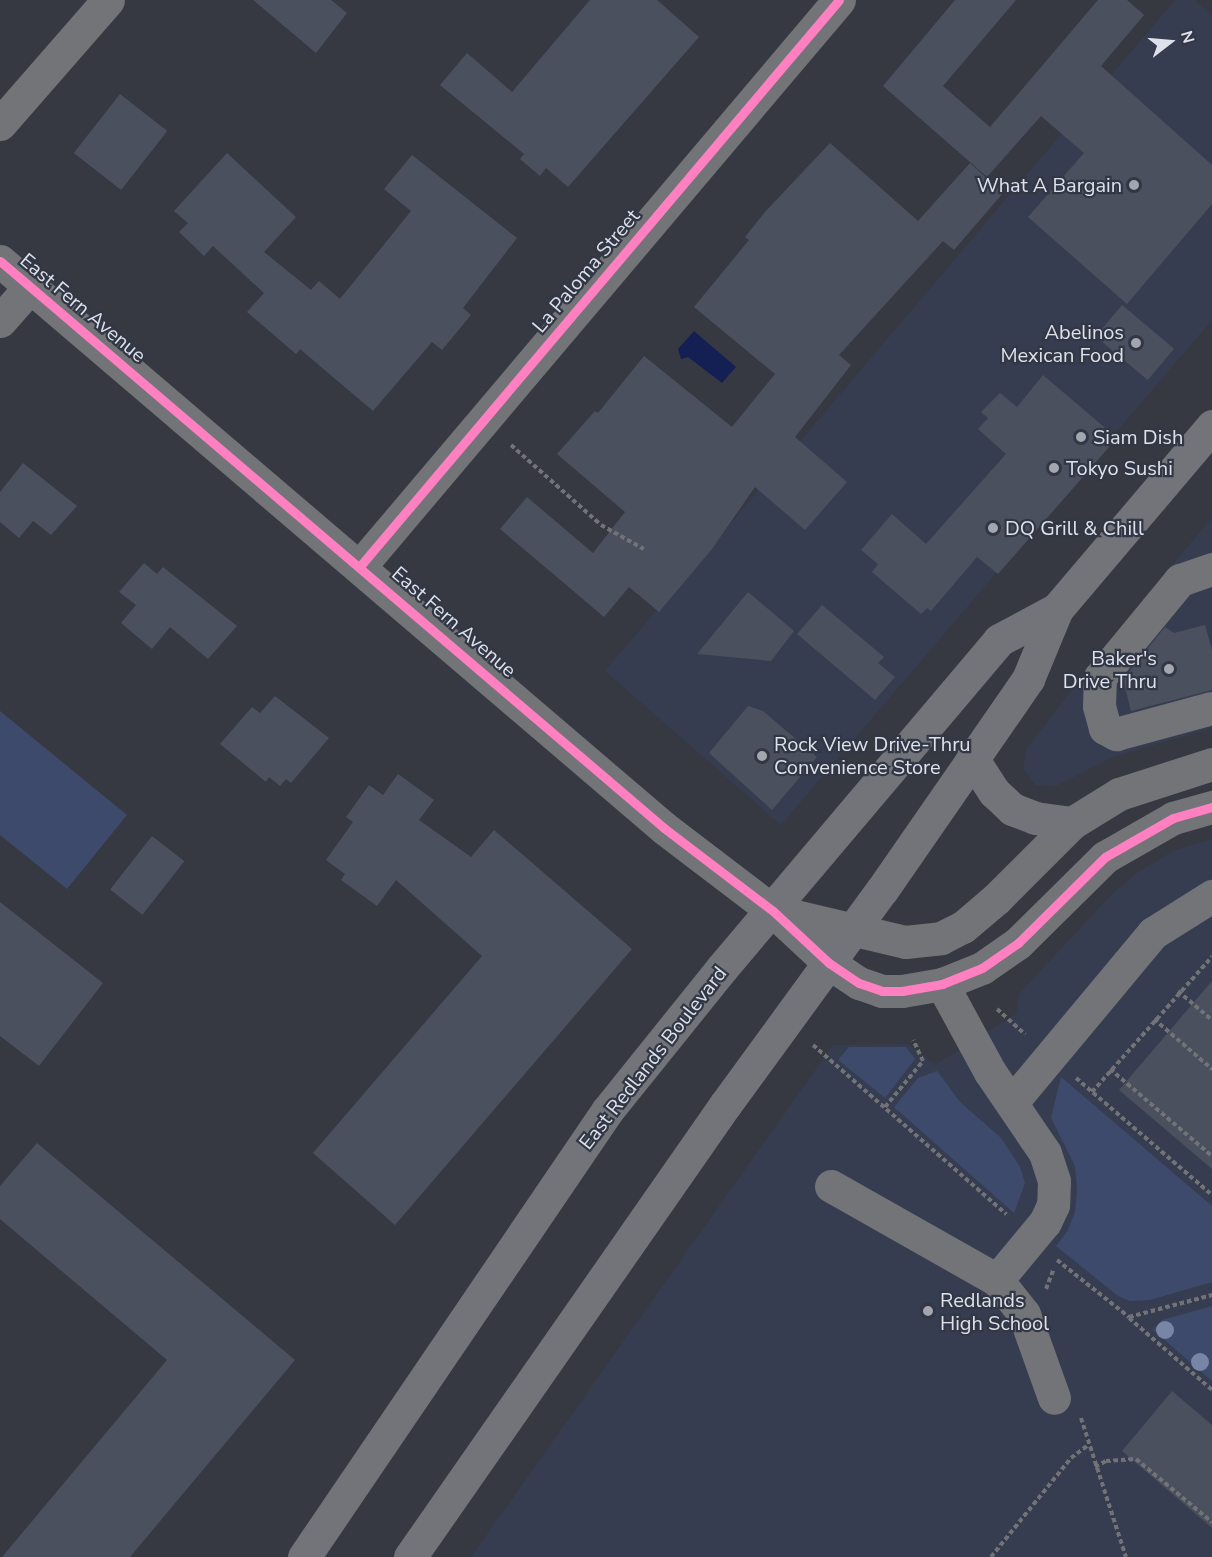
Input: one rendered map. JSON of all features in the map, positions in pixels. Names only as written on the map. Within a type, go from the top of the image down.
[{"type":"main road","name":"East Redlands Boulevard","points":[[410,1557],[725,1105],[829,963],[1028,679],[1057,609],[1212,426]]},
{"type":"main road","name":"East Redlands Boulevard","points":[[304,1557],[607,1111],[999,640],[1057,609]]},
{"type":"main road","points":[[972,758],[994,792],[1012,809],[1035,818],[1072,823]]},
{"type":"street","points":[[0,124],[108,0]]},
{"type":"street","name":"La Paloma Street","points":[[360,565],[839,0]]},
{"type":"street","points":[[0,321],[10,276]]},
{"type":"street","name":"East Fern Avenue","points":[[10,276],[360,565],[664,828],[773,910],[829,963],[859,983],[882,991],[942,984],[1001,958],[1079,880],[1139,835],[1173,818],[1212,807]]},
{"type":"street","points":[[1212,569],[1180,580],[1100,677],[1099,706],[1105,728],[1116,734],[1212,708]]},
{"type":"street","points":[[773,910],[905,942],[940,938],[963,927],[996,899],[1072,823],[1119,794],[1212,764]]},
{"type":"street","points":[[1013,1101],[1153,933],[1212,896]]},
{"type":"street","points":[[942,984],[990,1072],[1013,1101],[1045,1153],[1054,1181],[1053,1205],[1034,1238],[997,1280]]},
{"type":"street","points":[[831,1186],[997,1280],[1024,1314],[1054,1398]]},
{"type":"path","points":[[511,445],[601,525],[644,549]]},
{"type":"path","points":[[1212,957],[1178,991],[1092,1092],[1212,1195]]},
{"type":"path","points":[[1178,991],[1212,1020]]},
{"type":"path","points":[[1154,1019],[1212,1069]]},
{"type":"path","points":[[885,1107],[923,1061],[913,1040]]},
{"type":"path","points":[[813,1045],[1034,1238]]},
{"type":"path","points":[[1110,1069],[1212,1156]]},
{"type":"path","points":[[1057,1260],[1129,1317],[1212,1390]]},
{"type":"path","points":[[1129,1317],[1212,1295]]},
{"type":"path","points":[[991,1557],[1071,1458],[1088,1445]]},
{"type":"path","points":[[1126,1557],[1095,1467],[1106,1461],[1136,1459],[1212,1522]]},
{"type":"shaded area","points":[[1175,0],[1195,0],[1212,16],[1212,320],[781,825],[605,671]]},
{"type":"shaded area","points":[[1212,518],[1212,728],[1113,757],[1056,786],[1035,785],[1023,769],[1026,749],[1147,594]]},
{"type":"shaded area","points":[[0,711],[127,815],[67,889],[0,835]]},
{"type":"shaded area","name":"Redlands High School","points":[[1212,839],[1212,1557],[471,1557],[833,1045],[908,1044],[935,1065],[1016,1014],[1019,994],[1113,893],[1137,873],[1173,851]]},
{"type":"shaded area","points":[[849,1047],[906,1047],[915,1059],[885,1098],[838,1060]]},
{"type":"shaded area","points":[[937,1071],[960,1102],[1001,1138],[1020,1167],[1025,1183],[1014,1213],[894,1107],[918,1078]]},
{"type":"shaded area","points":[[1061,1077],[1212,1206],[1212,1282],[1150,1300],[1130,1301],[1118,1296],[1056,1246],[1067,1232],[1075,1212],[1077,1188],[1075,1166],[1051,1118]]},
{"type":"shaded area","points":[[1212,1306],[1212,1381],[1153,1330],[1162,1320]]},
{"type":"water","points":[[694,331],[736,367],[722,383],[688,357],[681,359],[678,349]]},
{"type":"building","points":[[253,0],[331,0],[347,13],[316,53]]},
{"type":"building","points":[[590,0],[657,0],[699,37],[568,187],[546,168],[540,176],[520,159],[524,154],[440,85],[467,53],[512,92]]},
{"type":"building","points":[[955,0],[1016,0],[943,86],[990,127],[1098,0],[1127,0],[1144,15],[1101,66],[1212,165],[1212,204],[1127,304],[1028,217],[1084,153],[1041,116],[987,177],[883,86]]},
{"type":"building","points":[[120,94],[167,131],[121,190],[74,153]]},
{"type":"building","points":[[830,143],[918,221],[970,163],[1003,193],[954,250],[943,241],[839,355],[851,365],[795,437],[847,482],[805,530],[755,487],[712,549],[659,612],[629,587],[604,617],[500,529],[527,497],[593,553],[625,512],[557,454],[595,411],[598,413],[644,356],[732,427],[775,374],[694,307],[749,240],[745,237],[765,212]]},
{"type":"building","points":[[227,153],[296,217],[264,252],[311,290],[319,281],[340,299],[411,211],[384,189],[412,155],[517,238],[463,308],[471,315],[442,350],[432,342],[373,411],[300,349],[296,354],[247,312],[264,293],[213,246],[204,256],[179,232],[188,223],[174,211]]},
{"type":"building","name":"Abelinos Mexican Food","points":[[1122,305],[1174,349],[1148,380],[1096,336]]},
{"type":"building","points":[[1043,375],[1117,438],[998,574],[977,557],[931,611],[927,608],[921,614],[872,572],[878,564],[861,550],[892,514],[926,544],[1006,454],[978,429],[988,418],[981,412],[1000,393],[1017,407]]},
{"type":"building","points":[[23,463],[77,506],[51,535],[33,521],[19,538],[0,522],[0,492]]},
{"type":"building","points":[[144,563],[157,574],[163,567],[237,626],[208,659],[170,627],[152,649],[121,623],[136,605],[119,592]]},
{"type":"building","points":[[748,592],[794,631],[771,661],[697,654]]},
{"type":"building","points":[[822,605],[884,657],[878,663],[895,677],[875,700],[797,634]]},
{"type":"building","name":"Baker's Drive Thru","points":[[1205,625],[1212,650],[1212,690],[1131,711],[1123,679],[1165,627],[1174,633]]},
{"type":"building","points":[[275,696],[329,738],[291,783],[286,779],[280,786],[269,777],[266,782],[220,744],[252,707],[260,713]]},
{"type":"building","points":[[748,706],[763,711],[817,757],[772,810],[709,753]]},
{"type":"building","points":[[398,774],[434,800],[419,820],[471,857],[494,830],[632,949],[395,1225],[313,1153],[482,956],[396,880],[377,906],[341,880],[345,874],[326,860],[353,822],[346,817],[369,785],[383,795]]},
{"type":"building","points":[[152,836],[184,861],[142,915],[110,890]]},
{"type":"building","points":[[0,902],[103,983],[39,1066],[0,1036]]},
{"type":"building","points":[[1212,981],[1212,1169],[1119,1090]]},
{"type":"building","points":[[37,1143],[295,1360],[130,1557],[2,1557],[167,1360],[0,1219],[0,1186]]},
{"type":"building","points":[[1172,1391],[1212,1425],[1212,1528],[1122,1451]]},
{"type":"cycle path","points":[[361,565],[839,0]]},
{"type":"cycle path","points":[[0,261],[664,828],[773,911],[829,963],[859,983],[882,991],[902,991],[942,984],[982,968],[1018,943],[1105,857],[1173,818],[1212,807]]},
{"type":"place","name":"What A Bargain","points":[[1134,185]]},
{"type":"place","name":"Abelinos Mexican Food","points":[[1136,343]]},
{"type":"place","name":"Siam Dish","points":[[1081,437]]},
{"type":"place","name":"Tokyo Sushi","points":[[1054,468]]},
{"type":"place","name":"DQ Grill & Chill","points":[[993,528]]},
{"type":"place","name":"Baker's Drive Thru","points":[[1169,669]]},
{"type":"place","name":"Rock View Drive-Thru Convenience Store","points":[[762,756]]},
{"type":"place","name":"Redlands High School","points":[[928,1311]]}]
